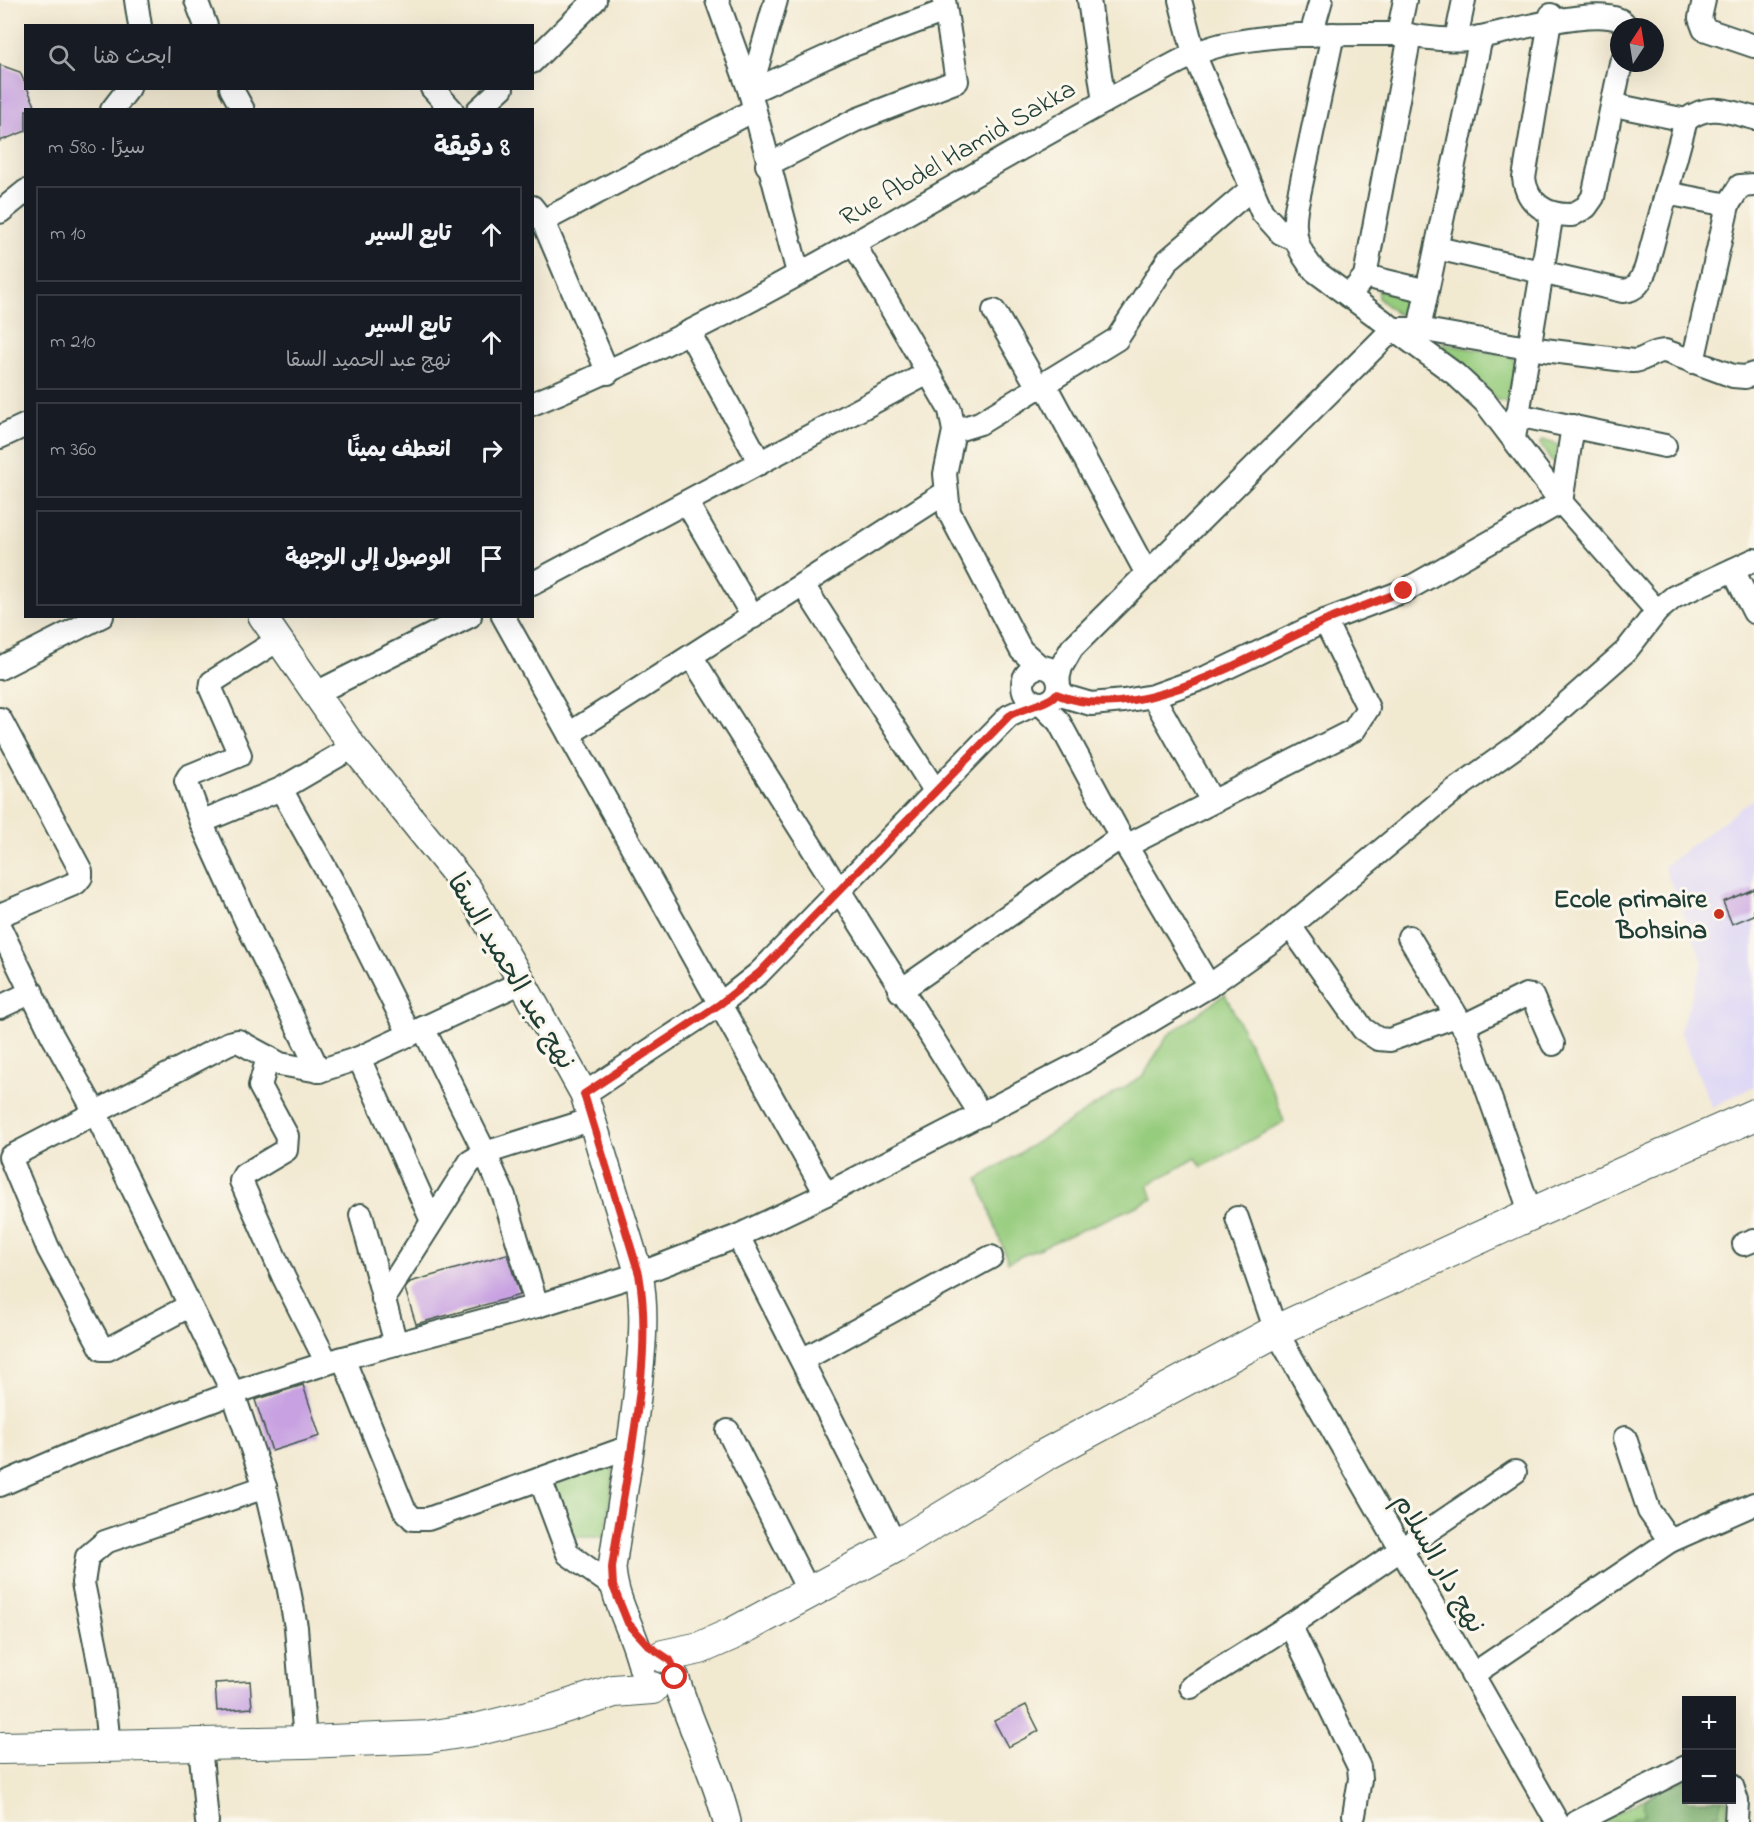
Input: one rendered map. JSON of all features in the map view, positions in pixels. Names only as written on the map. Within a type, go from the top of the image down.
[{"type":"main road","points":[[0,1748],[305,1742],[428,1737],[479,1729],[599,1696],[658,1672],[896,1546],[1043,1456],[1276,1331],[1754,1115]]},
{"type":"street","points":[[136,0],[140,24]]},
{"type":"street","points":[[196,0],[205,24]]},
{"type":"street","points":[[534,60],[595,0]]},
{"type":"street","points":[[717,0],[752,101],[767,165],[798,273]]},
{"type":"street","points":[[752,101],[776,0]]},
{"type":"street","points":[[1089,0],[1104,102]]},
{"type":"street","points":[[1180,0],[1194,54],[1262,212],[1281,233],[1296,240]]},
{"type":"street","points":[[1321,0],[1322,34],[1296,209],[1296,240],[1304,257],[1315,271],[1455,374],[1485,402],[1562,502],[1656,610]]},
{"type":"street","points":[[1349,296],[1365,276],[1404,35],[1405,0]]},
{"type":"street","points":[[1456,39],[1464,0]]},
{"type":"street","points":[[1704,0],[1700,18],[1704,29],[1754,46]]},
{"type":"street","points":[[1586,3],[1618,12],[1621,18]]},
{"type":"street","name":"Rue Abdel Hamid Sakka","points":[[534,403],[608,373],[689,332],[854,244],[1104,102],[1194,54],[1256,39],[1322,34],[1404,35],[1456,39],[1481,37],[1586,3]]},
{"type":"street","points":[[608,373],[538,214],[752,101],[848,47],[944,5],[957,81],[856,120],[767,165]]},
{"type":"street","points":[[1551,15],[1524,178],[1525,189],[1531,199],[1542,209],[1565,216],[1579,213],[1593,196],[1620,72]]},
{"type":"street","points":[[1419,329],[1481,37]]},
{"type":"street","points":[[114,108],[127,90]]},
{"type":"street","points":[[232,90],[242,108]]},
{"type":"street","points":[[434,90],[450,108]]},
{"type":"street","points":[[480,108],[500,90]]},
{"type":"street","points":[[1614,105],[1686,120]]},
{"type":"street","points":[[1437,248],[1623,291],[1634,288],[1638,285],[1646,268],[1686,120],[1697,112],[1710,108],[1754,118]]},
{"type":"street","points":[[1693,362],[1728,205],[1740,186],[1754,185]]},
{"type":"street","points":[[954,430],[980,423],[1117,339],[1168,260],[1252,188]]},
{"type":"street","points":[[0,212],[24,193]]},
{"type":"street","points":[[1666,193],[1728,205]]},
{"type":"street","points":[[1514,438],[1552,213]]},
{"type":"street","points":[[854,244],[950,410],[954,430],[945,474],[945,493],[949,512],[1124,842],[1209,986]]},
{"type":"street","points":[[1365,276],[1427,291]]},
{"type":"street","points":[[994,311],[1042,387],[1147,574]]},
{"type":"street","points":[[383,1299],[470,1162],[588,1106],[720,1004],[775,958],[1009,716],[1061,667],[1072,648],[1393,329],[1419,329],[1528,348],[1637,361],[1651,353],[1665,351],[1733,376],[1745,377],[1754,374]]},
{"type":"street","points":[[689,332],[760,464]]},
{"type":"street","points":[[534,583],[928,373]]},
{"type":"street","points":[[1517,415],[1665,446]]},
{"type":"street","points":[[0,437],[24,426]]},
{"type":"street","points":[[1562,502],[1573,426]]},
{"type":"street","points":[[569,734],[945,493]]},
{"type":"street","points":[[1042,685],[1091,704],[1153,696],[1209,675],[1325,621],[1404,591],[1562,502]]},
{"type":"street","points":[[687,503],[753,616]]},
{"type":"street","points":[[0,1485],[75,1452],[233,1393],[335,1360],[537,1306],[639,1274],[738,1236],[826,1194],[1136,1032],[1209,986],[1290,926],[1452,792],[1525,740],[1626,651],[1656,610],[1674,597],[1744,565],[1754,612]]},
{"type":"street","points":[[803,585],[936,792]]},
{"type":"street","points":[[0,668],[98,618]]},
{"type":"street","name":"نهج عبد الحميد السقا","points":[[263,618],[353,747],[468,889],[522,982],[588,1106],[639,1274],[644,1318],[632,1446],[614,1557],[613,1586],[628,1623],[672,1700],[688,1720],[719,1793],[727,1822]]},
{"type":"street","points":[[314,693],[466,618]]},
{"type":"street","points":[[504,618],[826,1194]]},
{"type":"street","points":[[900,991],[1124,842],[1354,730],[1368,708],[1325,621]]},
{"type":"street","points":[[278,640],[211,685],[240,755],[189,776],[186,781],[201,822],[319,1071]]},
{"type":"street","points":[[691,656],[900,991],[981,1115]]},
{"type":"street","points":[[1153,696],[1212,801]]},
{"type":"street","points":[[0,719],[81,871],[81,877],[76,883],[0,915]]},
{"type":"street","points":[[201,822],[281,789],[353,747]]},
{"type":"street","points":[[281,789],[485,1153],[504,1196],[537,1306]]},
{"type":"street","points":[[1290,926],[1363,1029],[1377,1039],[1390,1040],[1459,1021],[1526,995],[1532,996],[1553,1044]]},
{"type":"street","points":[[0,928],[95,1112],[233,1393],[265,1487],[296,1627],[305,1742]]},
{"type":"street","points":[[1409,937],[1459,1021],[1489,1090],[1531,1214]]},
{"type":"street","points":[[189,1306],[108,1349],[102,1349],[48,1248],[5,1159],[238,1041],[280,1064],[319,1071],[359,1058],[522,982]]},
{"type":"street","points":[[0,1007],[32,992]]},
{"type":"street","points":[[268,1057],[260,1086],[287,1136],[288,1144],[286,1150],[244,1175],[242,1181],[274,1257],[335,1360],[404,1509],[413,1519],[428,1519],[632,1446]]},
{"type":"street","points":[[359,1058],[432,1221]]},
{"type":"street","points":[[361,1215],[396,1344]]},
{"type":"street","name":"نهج دار السلام","points":[[1237,1218],[1276,1331],[1557,1822]]},
{"type":"street","points":[[738,1236],[896,1546]]},
{"type":"street","points":[[802,1360],[991,1257]]},
{"type":"street","points":[[728,1431],[809,1592]]},
{"type":"street","points":[[1625,1438],[1646,1503],[1670,1541]]},
{"type":"street","points":[[1191,1687],[1290,1625],[1515,1472]]},
{"type":"street","points":[[540,1479],[568,1554],[613,1586]]},
{"type":"street","points":[[109,1746],[102,1677],[83,1583],[87,1557],[105,1542],[265,1487]]},
{"type":"street","points":[[1472,1675],[1670,1541],[1754,1503]]},
{"type":"street","points":[[1290,1625],[1359,1767],[1360,1779],[1354,1815]]},
{"type":"street","points":[[200,1744],[207,1822]]},
{"type":"street","points":[[1576,1822],[1682,1769]]},
{"type":"street","points":[[1736,1798],[1736,1822]]},
{"type":"shaded area","name":"Ecole primaire Bohsina","points":[[1754,798],[1754,1086],[1712,1107],[1680,1031],[1703,962],[1664,866]]},
{"type":"green space","points":[[1378,290],[1409,297],[1405,315],[1397,314],[1378,298]]},
{"type":"green space","points":[[1438,343],[1513,358],[1515,368],[1508,402],[1497,400],[1469,372],[1439,351]]},
{"type":"green space","points":[[1543,440],[1558,445],[1556,462],[1551,461],[1540,444]]},
{"type":"green space","points":[[1225,994],[1276,1098],[1284,1122],[1202,1167],[1196,1158],[1148,1185],[1153,1199],[1008,1262],[978,1179],[1144,1075],[1167,1036]]},
{"type":"green space","points":[[612,1464],[614,1467],[605,1537],[573,1537],[553,1485]]},
{"type":"green space","points":[[1682,1778],[1682,1804],[1728,1804],[1727,1822],[1601,1822]]},
{"type":"green space","points":[[1682,1780],[1682,1804],[1721,1804],[1720,1813],[1713,1816],[1715,1822],[1630,1822],[1632,1818],[1645,1814],[1643,1806],[1645,1800]]},
{"type":"building","points":[[0,65],[20,72],[24,81],[24,90],[28,90],[36,108],[24,108],[24,132],[0,141]]},
{"type":"building","points":[[1754,889],[1754,915],[1732,924],[1723,902]]},
{"type":"building","points":[[507,1254],[520,1295],[416,1324],[405,1289],[410,1282]]},
{"type":"building","points":[[303,1385],[320,1436],[272,1451],[255,1400]]},
{"type":"building","points":[[250,1681],[252,1708],[217,1711],[215,1683]]},
{"type":"building","points":[[1026,1705],[1039,1731],[1008,1747],[994,1721]]},
{"type":"place","name":"Ecole primaire Bohsina","points":[[1719,914]]},
{"type":"route","points":[[675,1677],[674,1664],[665,1656],[659,1655],[628,1623],[613,1586],[612,1568],[615,1545],[632,1446],[644,1318],[643,1296],[639,1274],[584,1094],[720,1004],[759,973],[791,943],[1009,716],[1018,710],[1050,701],[1056,694],[1091,704],[1153,696],[1209,675],[1325,621],[1404,591]]}]
